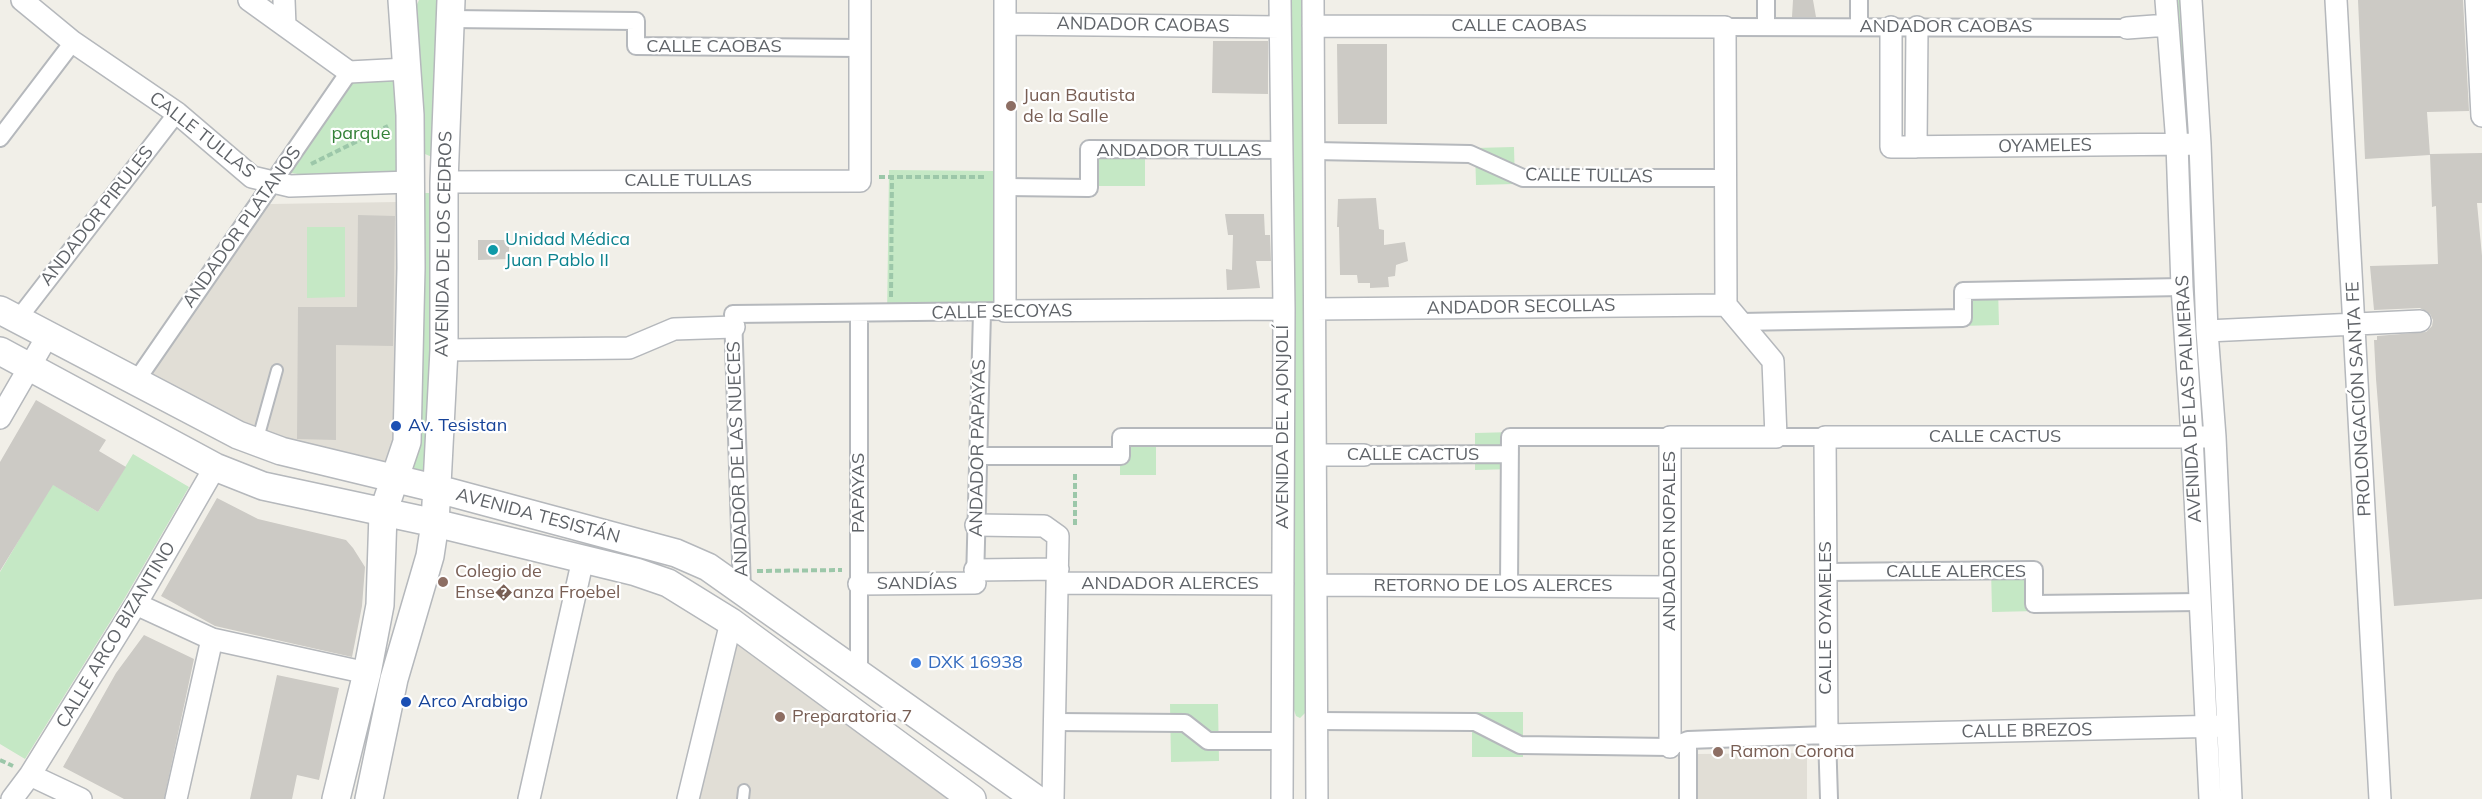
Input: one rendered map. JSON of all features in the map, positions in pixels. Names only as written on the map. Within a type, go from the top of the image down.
[{"type":"street","name":"CALLE TULLAS","points":[[22,0],[73,42],[177,113],[252,177],[290,186],[410,182]]},
{"type":"street","points":[[249,0],[349,72],[406,69]]},
{"type":"street","points":[[284,0],[285,26]]},
{"type":"street","name":"AVENIDA DE LOS CEDROS","points":[[336,799],[368,673],[380,605],[383,513],[407,442],[411,268],[410,115],[402,0]]},
{"type":"street","points":[[860,0],[860,178]]},
{"type":"street","points":[[1005,0],[1005,311]]},
{"type":"street","name":"AVENIDA DEL AJONJOLÍ","points":[[1280,0],[1284,309],[1282,799]]},
{"type":"street","name":"AVENIDA DEL AJONJOLÍ","points":[[1313,0],[1317,799]]},
{"type":"street","points":[[1766,0],[1766,27]]},
{"type":"street","points":[[1859,0],[1860,27]]},
{"type":"street","name":"AVENIDA DE LAS PALMERAS","points":[[2166,0],[2177,144],[2182,287],[2192,436],[2199,602],[2216,727],[2230,799]]},
{"type":"street","name":"AVENIDA DE LAS PALMERAS","points":[[2191,0],[2200,144],[2207,331],[2215,437],[2216,727],[2210,799]]},
{"type":"street","name":"PROLONGACIÓN SANTA FE","points":[[2336,0],[2356,323],[2380,799]]},
{"type":"street","points":[[2476,0],[2482,116]]},
{"type":"street","name":"AVENIDA DE LOS CEDROS","points":[[369,799],[394,679],[430,556],[435,523],[444,350],[444,182],[451,10]]},
{"type":"street","name":"CALLE CAOBAS","points":[[451,10],[636,21],[636,46],[860,48]]},
{"type":"street","name":"ANDADOR CAOBAS","points":[[1005,24],[1280,27]]},
{"type":"street","name":"ANDADOR CAOBAS","points":[[1725,27],[2127,28],[2168,25]]},
{"type":"street","name":"CALLE CAOBAS","points":[[1313,26],[1725,27]]},
{"type":"street","points":[[1725,27],[1726,305],[1773,361],[1776,437]]},
{"type":"street","name":"OYAMELES","points":[[1891,27],[1891,147],[2200,144]]},
{"type":"street","points":[[1916,147],[1917,27]]},
{"type":"street","points":[[0,137],[73,42]]},
{"type":"street","name":"ANDADOR PLATANOS","points":[[136,381],[349,72]]},
{"type":"street","name":"ANDADOR PIRULES","points":[[9,315],[177,113]]},
{"type":"street","name":"ANDADOR TULLAS","points":[[1005,182],[1089,188],[1089,149],[1282,150]]},
{"type":"street","points":[[1282,150],[1314,151]]},
{"type":"street","name":"CALLE TULLAS","points":[[1314,151],[1470,154],[1523,177],[1724,178]]},
{"type":"street","name":"CALLE TULLAS","points":[[444,182],[860,178]]},
{"type":"street","points":[[1740,322],[1963,318],[1963,291],[2182,287]]},
{"type":"street","name":"ANDADOR SECOLLAS","points":[[1315,309],[1726,305]]},
{"type":"street","name":"CALLE SECOYAS","points":[[734,327],[733,314],[1284,309]]},
{"type":"street","name":"ANDADOR PAPAYAS","points":[[975,577],[982,312]]},
{"type":"street","name":"PAPAYAS","points":[[859,313],[859,674]]},
{"type":"street","name":"AVENIDA TESISTÁN","points":[[9,315],[238,435],[281,451],[396,478],[676,553],[708,567],[1036,799]]},
{"type":"street","points":[[2207,331],[2420,321]]},
{"type":"street","points":[[444,350],[629,348],[674,329],[734,327]]},
{"type":"street","name":"ANDADOR DE LAS NUECES","points":[[734,327],[742,591]]},
{"type":"street","points":[[0,418],[48,335]]},
{"type":"street","name":"AVENIDA TESISTÁN","points":[[0,351],[215,468],[264,486],[435,523],[636,572],[668,583],[731,622],[972,799]]},
{"type":"street","points":[[978,456],[1120,456],[1121,437],[1282,437]]},
{"type":"street","points":[[1509,586],[1510,437],[1670,437]]},
{"type":"street","name":"ANDADOR NOPALES","points":[[1688,799],[1679,744],[1670,587],[1670,437],[1776,437]]},
{"type":"street","name":"CALLE CACTUS","points":[[1776,437],[2215,437]]},
{"type":"street","name":"CALLE OYAMELES","points":[[1825,437],[1829,799]]},
{"type":"street","name":"CALLE CACTUS","points":[[1316,455],[1510,454]]},
{"type":"street","name":"CALLE ARCO BIZANTINO","points":[[12,799],[30,776],[136,604],[215,468]]},
{"type":"street","points":[[976,525],[1044,526],[1058,536],[1053,799]]},
{"type":"street","points":[[529,799],[583,559]]},
{"type":"street","name":"CALLE ALERCES","points":[[1826,572],[2034,570],[2034,604],[2199,602]]},
{"type":"street","name":"SANDÍAS","points":[[859,584],[975,577],[1057,576]]},
{"type":"street","name":"ANDADOR ALERCES","points":[[1057,576],[1283,584]]},
{"type":"street","name":"RETORNO DE LOS ALERCES","points":[[1317,585],[1670,587]]},
{"type":"street","points":[[136,604],[212,639],[368,673]]},
{"type":"street","points":[[752,638],[769,611]]},
{"type":"street","points":[[688,799],[731,622]]},
{"type":"street","points":[[176,799],[212,639]]},
{"type":"street","points":[[1283,703],[1317,712],[1475,722],[1520,745],[1679,744],[1827,735]]},
{"type":"street","points":[[1056,722],[1185,723],[1208,741],[1282,741]]},
{"type":"street","name":"CALLE BREZOS","points":[[1827,735],[2216,727]]},
{"type":"street","points":[[30,776],[81,799]]},
{"type":"lane","points":[[257,442],[277,370]]},
{"type":"path","points":[[304,167],[410,115]]},
{"type":"path","points":[[891,313],[892,177]]},
{"type":"path","points":[[860,178],[892,177],[1005,182]]},
{"type":"path","points":[[1075,456],[1075,537]]},
{"type":"shaded area","points":[[398,202],[395,470],[284,444],[151,375],[270,204]]},
{"type":"shaded area","name":"Preparatoria 7","points":[[731,635],[967,799],[693,799]]},
{"type":"shaded area","points":[[1807,753],[1807,799],[1694,799],[1694,754]]},
{"type":"green space","points":[[419,0],[444,0],[432,157],[425,154],[423,147],[414,11]]},
{"type":"green space","points":[[1292,0],[1306,0],[1306,712],[1300,718],[1296,716],[1294,710]]},
{"type":"green space","points":[[2174,0],[2185,0],[2194,137],[2184,139]]},
{"type":"green space","name":"parque","points":[[397,77],[402,172],[304,175],[285,172],[349,80]]},
{"type":"green space","points":[[1514,147],[1515,184],[1476,185],[1475,148]]},
{"type":"green space","points":[[1091,151],[1145,151],[1145,186],[1090,186]]},
{"type":"green space","points":[[889,170],[997,171],[995,320],[887,319]]},
{"type":"green space","points":[[424,193],[439,193],[431,483],[405,476],[423,334]]},
{"type":"green space","points":[[307,227],[345,227],[345,297],[307,298]]},
{"type":"green space","points":[[1998,288],[1999,325],[1960,326],[1959,289]]},
{"type":"green space","points":[[1120,428],[1156,428],[1156,475],[1120,475]]},
{"type":"green space","points":[[1514,432],[1515,469],[1475,470],[1475,433]]},
{"type":"green space","points":[[133,454],[189,487],[123,601],[25,759],[0,744],[0,572],[52,484],[98,512]]},
{"type":"green space","points":[[2037,567],[2038,611],[1992,612],[1991,568]]},
{"type":"green space","points":[[1170,704],[1218,704],[1219,761],[1171,762]]},
{"type":"green space","points":[[1472,712],[1523,712],[1523,757],[1472,757]]},
{"type":"building","points":[[1793,0],[1813,0],[1816,17],[1792,17]]},
{"type":"building","points":[[2358,0],[2463,0],[2469,111],[2427,112],[2430,155],[2365,159]]},
{"type":"building","points":[[1213,41],[1268,41],[1268,94],[1212,93]]},
{"type":"building","points":[[1337,44],[1387,44],[1387,124],[1338,124]]},
{"type":"building","points":[[2482,153],[2482,203],[2477,203],[2482,256],[2482,599],[2394,606],[2374,340],[2377,340],[2377,336],[2426,332],[2432,326],[2433,320],[2430,314],[2420,308],[2374,310],[2370,266],[2438,264],[2436,206],[2432,207],[2430,154]]},
{"type":"building","points":[[1376,198],[1379,229],[1384,230],[1384,245],[1405,242],[1408,261],[1396,265],[1395,276],[1388,277],[1389,287],[1370,288],[1370,283],[1358,283],[1357,275],[1340,275],[1338,199]]},
{"type":"building","points":[[1225,214],[1264,214],[1265,235],[1270,235],[1271,261],[1256,261],[1260,288],[1227,290],[1226,269],[1232,270],[1233,235],[1228,235]]},
{"type":"building","points":[[358,215],[395,216],[393,346],[336,345],[336,440],[297,439],[298,307],[357,307]]},
{"type":"building","name":"Unidad Médica Juan Pablo II","points":[[478,240],[509,240],[509,259],[478,260]]},
{"type":"building","points":[[36,400],[106,440],[99,451],[126,467],[98,512],[53,485],[0,571],[0,462]]},
{"type":"building","points":[[217,498],[258,519],[346,540],[353,548],[365,567],[362,606],[352,657],[215,626],[161,596]]},
{"type":"building","points":[[144,635],[194,659],[164,799],[124,799],[63,767],[116,673]]},
{"type":"building","points":[[277,675],[339,688],[319,780],[297,775],[292,799],[250,799]]},
{"type":"place","name":"Juan Bautista de la Salle","points":[[1011,106]]},
{"type":"place","name":"Unidad Médica Juan Pablo II","points":[[493,250]]},
{"type":"place","name":"Av. Tesistan","points":[[396,426]]},
{"type":"place","name":"Colegio de Ense�anza Froebel","points":[[443,582]]},
{"type":"place","name":"DXK 16938","points":[[916,663]]},
{"type":"place","name":"Arco Arabigo","points":[[406,702]]},
{"type":"place","name":"Preparatoria 7","points":[[780,717]]},
{"type":"place","name":"Ramon Corona","points":[[1718,752]]}]
